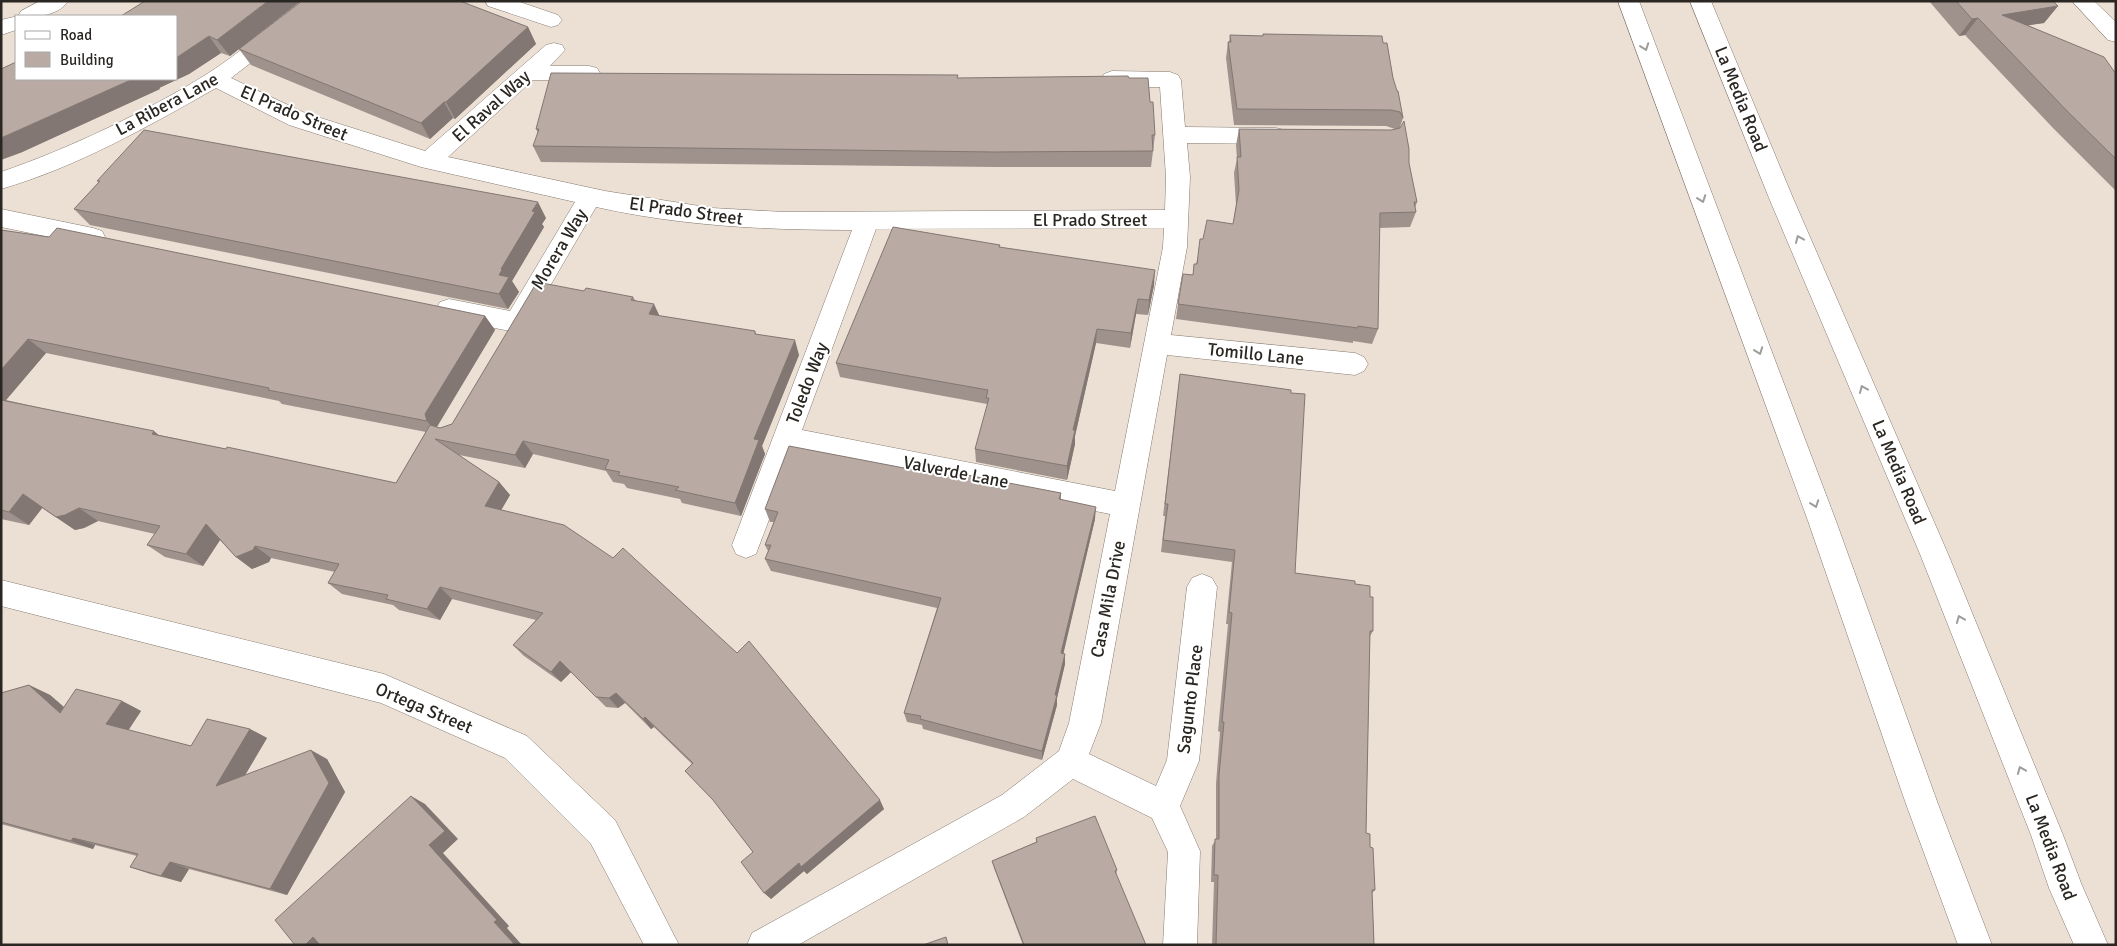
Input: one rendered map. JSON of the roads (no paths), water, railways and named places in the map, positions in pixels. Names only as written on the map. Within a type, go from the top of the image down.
[{"type":"street","points":[[30,15],[58,1]]},
{"type":"street","name":"La Ribera Lane","points":[[1,181],[38,168],[140,121],[216,79],[318,1]]},
{"type":"street","points":[[494,1],[551,20]]},
{"type":"street","points":[[1628,1],[1822,520],[1922,804],[1975,945]]},
{"type":"street","name":"La Media Road","points":[[1700,1],[1781,198],[1934,554],[2047,835],[2066,888],[2091,945]]},
{"type":"street","points":[[2082,1],[2116,35]]},
{"type":"street","points":[[1,28],[15,22]]},
{"type":"street","name":"El Raval Way","points":[[430,161],[554,50]]},
{"type":"street","points":[[528,73],[607,74]]},
{"type":"street","name":"El Prado Street","points":[[216,79],[297,119],[430,161],[590,197],[712,218],[784,222],[1176,219]]},
{"type":"street","name":"Casa Mila Drive","points":[[1071,762],[1085,723],[1175,247],[1178,177],[1170,80],[1091,79]]},
{"type":"street","points":[[1175,135],[1300,136]]},
{"type":"street","name":"Morera Way","points":[[428,305],[510,331],[590,197]]},
{"type":"street","points":[[1,218],[118,242]]},
{"type":"street","name":"Toledo Way","points":[[746,545],[867,222]]},
{"type":"street","name":"Tomillo Lane","points":[[1156,344],[1355,364]]},
{"type":"street","name":"Valverde Lane","points":[[786,438],[1126,505]]},
{"type":"street","name":"Sagunto Place","points":[[1164,807],[1183,762],[1202,587]]},
{"type":"street","name":"Ortega Street","points":[[1,593],[384,688],[516,747],[603,832],[662,945]]},
{"type":"street","points":[[764,945],[1013,806],[1071,762],[1164,807],[1184,851],[1180,945]]}]
